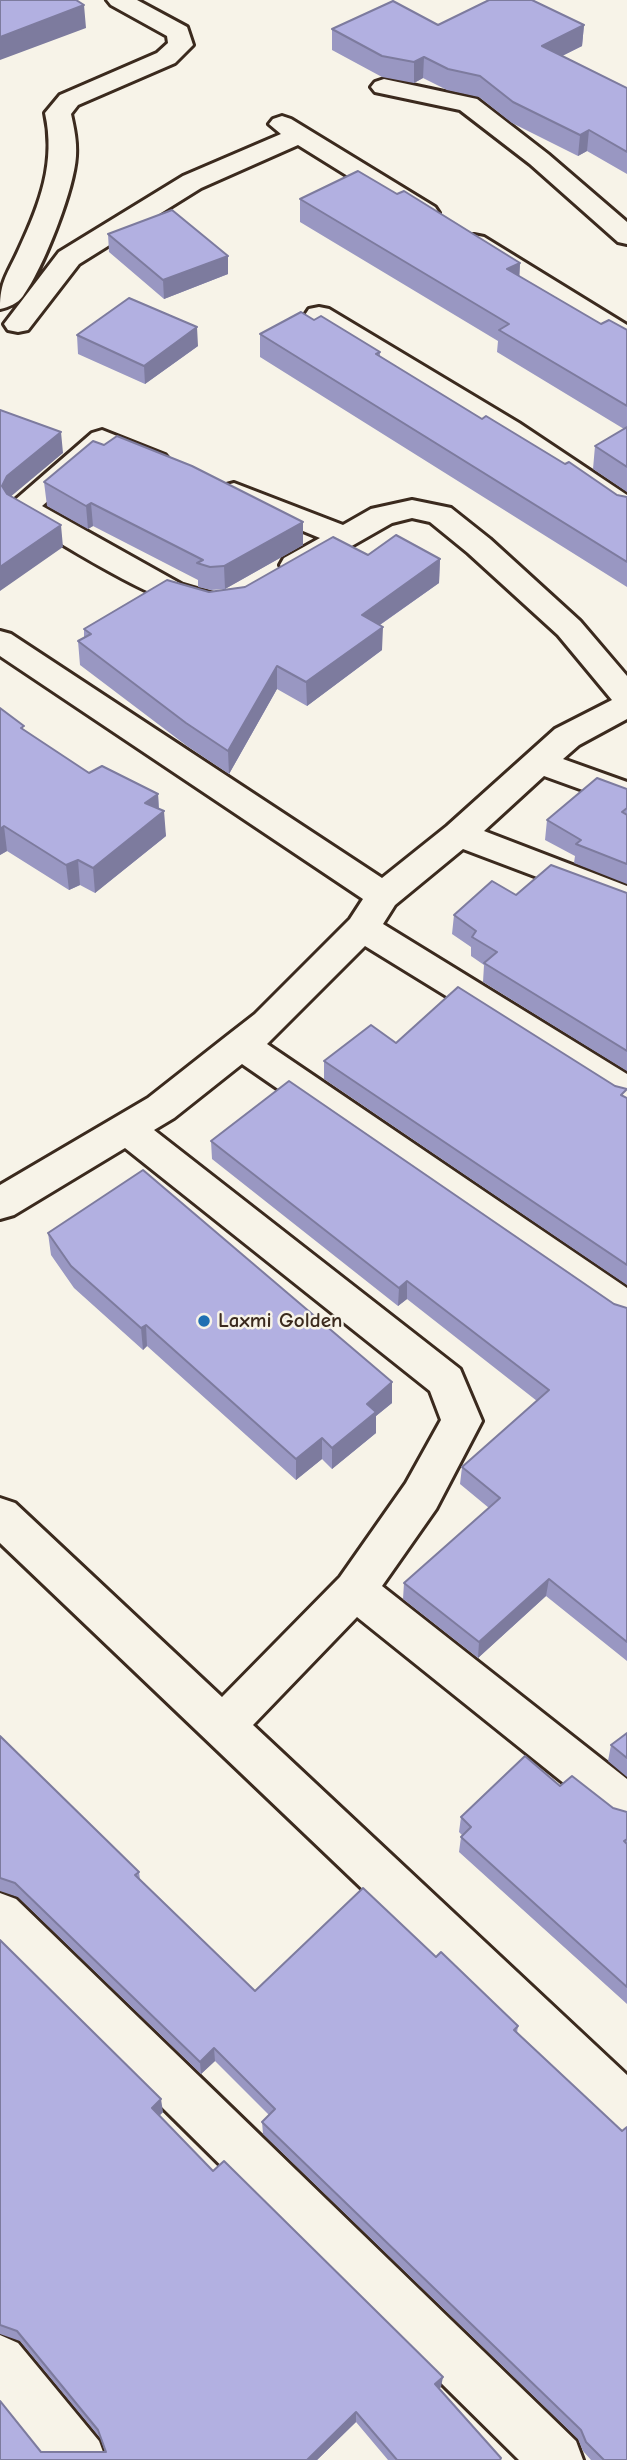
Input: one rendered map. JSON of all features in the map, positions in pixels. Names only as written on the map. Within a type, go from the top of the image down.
[{"type":"street","points":[[0,301],[11,293],[51,208],[63,152],[63,127],[58,113],[69,100],[166,58],[181,45],[178,32],[119,0]]},
{"type":"street","points":[[384,87],[468,104],[539,159],[627,236]]},
{"type":"street","points":[[18,324],[69,258],[192,182],[291,129],[627,337]]},
{"type":"street","points":[[319,315],[509,429],[627,509]]},
{"type":"street","points":[[233,601],[211,603],[172,592],[22,507],[102,439],[345,537]]},
{"type":"street","points":[[265,582],[382,516],[412,509],[440,515],[479,546],[569,628],[627,697]]},
{"type":"street","points":[[0,641],[383,896]]},
{"type":"street","points":[[0,1204],[160,1108],[241,1045],[268,1023],[362,928],[383,896],[459,834],[567,737],[627,705]]},
{"type":"street","points":[[540,762],[627,795]]},
{"type":"street","points":[[459,834],[627,899]]},
{"type":"street","points":[[362,928],[565,1051],[627,1092]]},
{"type":"street","points":[[241,1045],[627,1309]]},
{"type":"street","points":[[126,1128],[446,1381],[462,1421],[421,1496],[355,1590],[224,1725]]},
{"type":"street","points":[[0,1516],[627,2108]]},
{"type":"street","points":[[355,1590],[627,1807]]},
{"type":"street","points":[[0,1915],[557,2460]]},
{"type":"street","points":[[0,2361],[80,2460]]},
{"type":"building","points":[[0,0],[76,0],[84,5],[0,37]]},
{"type":"building","points":[[489,0],[532,0],[584,25],[542,46],[627,88],[627,152],[589,130],[580,135],[513,102],[480,76],[448,69],[424,57],[414,62],[382,56],[332,29],[393,1],[438,25]]},
{"type":"building","points":[[358,171],[397,194],[404,191],[520,263],[507,269],[601,324],[609,320],[627,330],[627,406],[499,330],[509,324],[300,199]]},
{"type":"building","points":[[172,210],[228,256],[163,280],[108,234]]},
{"type":"building","points":[[129,298],[197,327],[144,366],[77,335]]},
{"type":"building","points":[[301,312],[314,320],[321,316],[380,352],[376,354],[482,419],[486,416],[565,464],[569,462],[617,495],[627,497],[627,562],[260,334]]},
{"type":"building","points":[[0,410],[61,432],[7,476],[2,486],[7,494],[61,525],[0,567]]},
{"type":"building","points":[[627,427],[627,467],[595,446]]},
{"type":"building","points":[[117,436],[192,466],[303,522],[224,566],[210,567],[197,563],[203,560],[91,503],[86,506],[44,482],[93,441],[104,445]]},
{"type":"building","points":[[396,535],[440,559],[362,615],[383,627],[306,682],[277,666],[228,751],[186,723],[78,641],[91,634],[84,629],[167,580],[209,592],[245,587],[333,537],[368,555]]},
{"type":"building","points":[[0,708],[24,726],[21,728],[89,773],[102,766],[158,794],[145,803],[164,811],[93,868],[78,860],[66,865],[4,826],[0,829]]},
{"type":"building","points":[[597,778],[627,789],[627,808],[622,812],[627,815],[627,864],[576,844],[581,840],[547,820]]},
{"type":"building","points":[[551,865],[627,893],[627,1051],[484,963],[497,952],[472,937],[476,931],[454,915],[492,881],[516,895]]},
{"type":"building","points":[[458,987],[615,1086],[627,1089],[621,1095],[627,1098],[627,1265],[324,1061],[371,1025],[396,1043]]},
{"type":"building","points":[[289,1081],[614,1304],[627,1308],[627,1642],[549,1579],[479,1642],[404,1583],[500,1498],[462,1467],[549,1390],[407,1281],[399,1288],[211,1141]]},
{"type":"building","name":"Laxmi Golden","points":[[143,1170],[392,1382],[367,1404],[376,1412],[332,1448],[322,1438],[296,1459],[146,1325],[141,1328],[71,1266],[48,1233]]},
{"type":"building","points":[[627,1733],[627,1758],[611,1745]]},
{"type":"building","points":[[0,1736],[139,1872],[135,1875],[255,1991],[363,1888],[436,1957],[441,1952],[518,2026],[514,2030],[622,2131],[627,2127],[627,2460],[604,2460],[586,2442],[581,2430],[262,2122],[275,2109],[214,2048],[200,2062],[15,1883],[0,1878]]},
{"type":"building","points":[[525,1756],[560,1786],[572,1776],[613,1808],[627,1812],[627,1839],[624,1841],[627,1844],[627,1987],[461,1837],[471,1827],[461,1817]]},
{"type":"building","points":[[0,1940],[161,2099],[152,2108],[213,2171],[224,2161],[443,2377],[435,2384],[500,2460],[397,2460],[356,2412],[307,2460],[0,2460],[0,2401],[41,2452],[106,2452],[98,2430],[17,2331],[0,2325]]},
{"type":"place","name":"Laxmi Golden","points":[[204,1321]]}]
